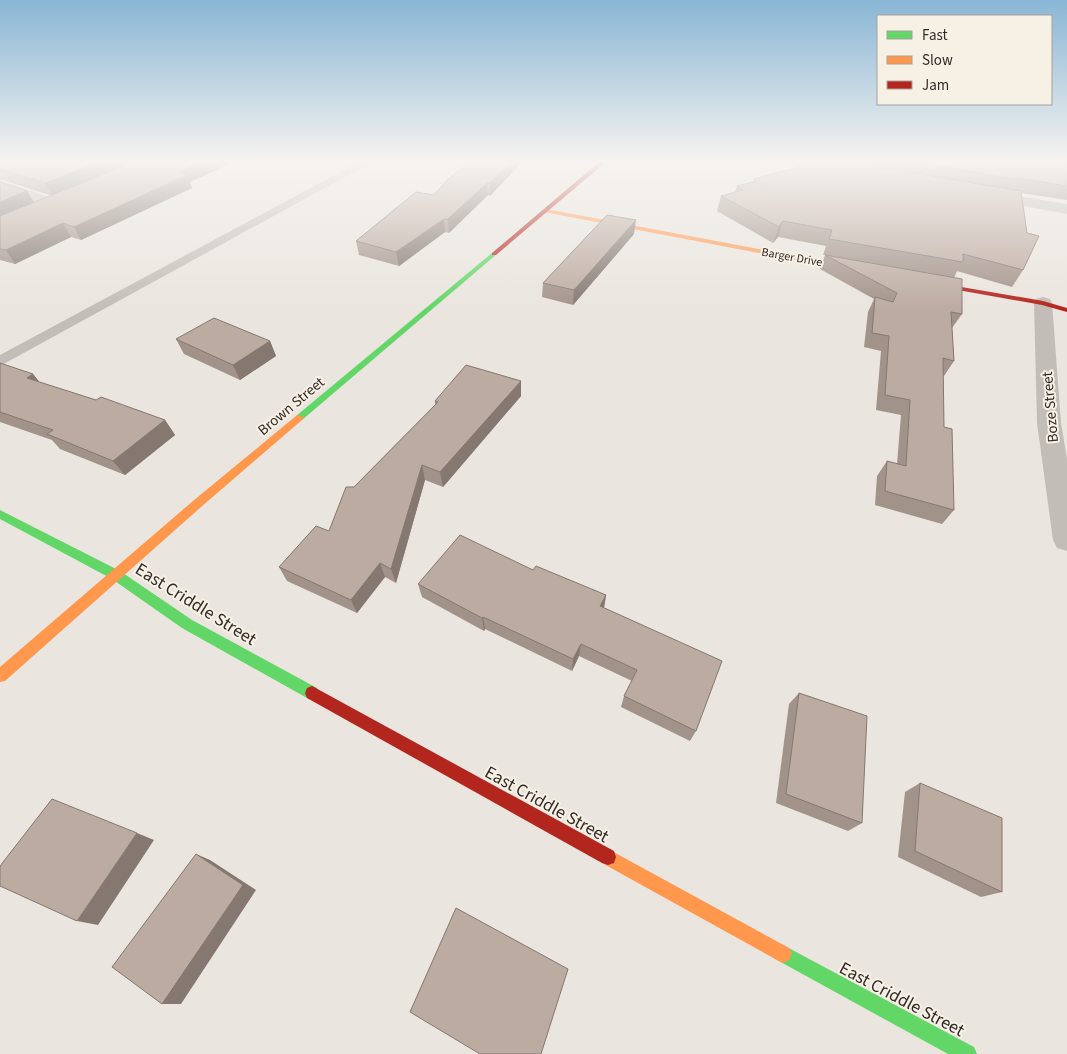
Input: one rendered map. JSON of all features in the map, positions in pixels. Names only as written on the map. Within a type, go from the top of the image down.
[{"type":"street","name":"Brown Street","points":[[0,676],[205,497],[546,211]]},
{"type":"street","name":"Barger Drive","points":[[547,211],[867,271]]},
{"type":"street","points":[[916,280],[1044,303],[1067,310]]},
{"type":"street","name":"Boze Street","points":[[1044,303],[1049,423],[1067,540]]},
{"type":"street","name":"East Criddle Street","points":[[0,514],[116,575],[187,624],[875,1006],[967,1054]]},
{"type":"lane","points":[[0,362],[277,211]]},
{"type":"building","points":[[12,211],[108,211],[74,227],[63,223],[6,250],[0,249],[0,216]]},
{"type":"building","points":[[393,211],[456,211],[448,219],[444,219],[396,252],[356,241]]},
{"type":"building","points":[[749,211],[1024,211],[1027,233],[1039,236],[1023,270],[963,254],[963,262],[829,239],[832,230],[783,221],[779,227]]},
{"type":"building","points":[[607,215],[636,220],[574,290],[543,283]]},
{"type":"building","points":[[825,255],[962,279],[962,314],[951,312],[954,361],[943,358],[944,427],[952,429],[954,510],[885,491],[887,461],[906,466],[910,400],[885,395],[889,336],[872,333],[875,297],[893,302],[897,293]]},
{"type":"building","points":[[214,318],[270,341],[233,365],[176,339]]},
{"type":"building","points":[[0,363],[33,374],[27,378],[96,400],[101,397],[165,420],[113,461],[47,434],[53,430],[0,412]]},
{"type":"building","points":[[466,365],[521,381],[440,472],[422,465],[391,569],[380,563],[351,600],[279,567],[316,526],[329,531],[346,487],[354,487],[438,402],[435,401]]},
{"type":"building","points":[[460,535],[533,570],[536,566],[606,595],[600,606],[722,661],[696,731],[624,696],[637,670],[581,644],[573,659],[482,618],[418,584]]},
{"type":"building","points":[[799,693],[867,716],[862,823],[786,794]]},
{"type":"building","points":[[920,783],[1002,818],[1002,892],[915,851]]},
{"type":"building","points":[[52,799],[137,833],[77,921],[0,886],[0,866]]},
{"type":"building","points":[[196,854],[243,885],[162,1004],[112,967]]},
{"type":"building","points":[[456,908],[568,969],[541,1054],[480,1054],[410,1012]]},
{"type":"traffic: fast","points":[[299,418],[494,254]]},
{"type":"traffic: fast","points":[[0,514],[116,575],[187,624],[312,693]]},
{"type":"traffic: fast","points":[[783,954],[967,1054]]},
{"type":"traffic: slow","points":[[547,211],[859,270]]},
{"type":"traffic: slow","points":[[0,676],[197,504],[299,418]]},
{"type":"traffic: slow","points":[[608,857],[783,954]]},
{"type":"traffic: jam","points":[[494,254],[545,211]]},
{"type":"traffic: jam","points":[[924,282],[1043,303],[1067,310]]},
{"type":"traffic: jam","points":[[312,693],[608,857]]}]
